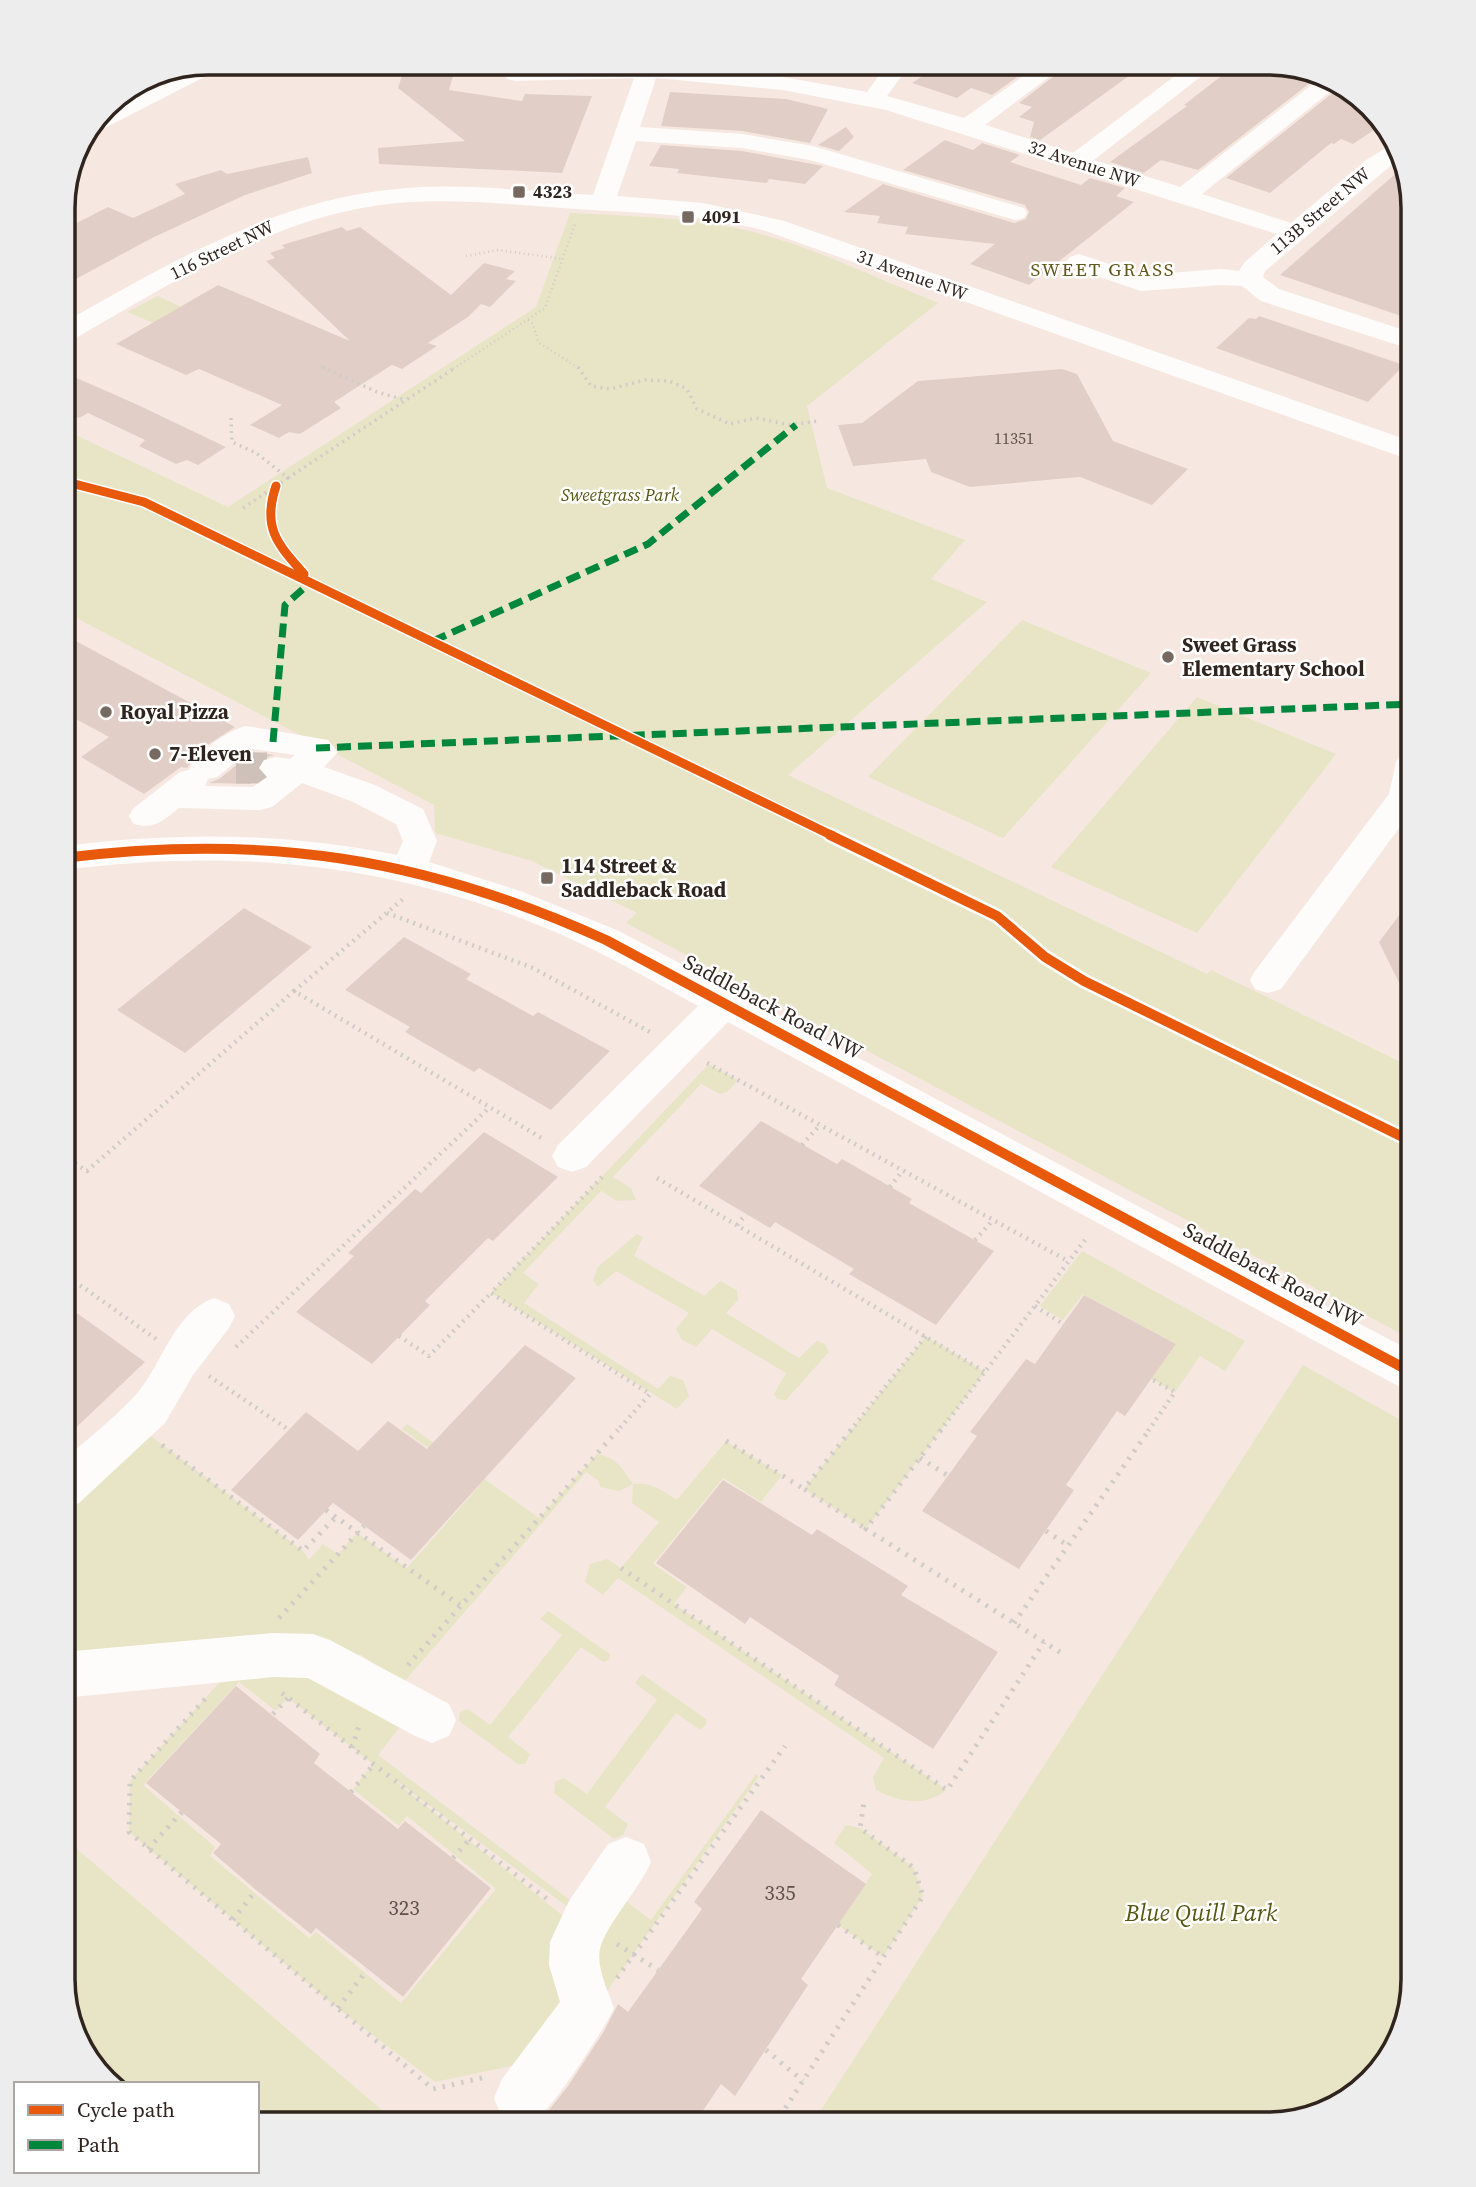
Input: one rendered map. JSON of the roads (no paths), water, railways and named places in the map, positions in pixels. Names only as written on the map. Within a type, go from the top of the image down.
[{"type":"street","points":[[603,203],[646,75]]},
{"type":"street","name":"32 Avenue NW","points":[[780,76],[967,127],[1295,232]]},
{"type":"street","points":[[872,100],[890,76]]},
{"type":"street","points":[[967,127],[1039,76]]},
{"type":"street","points":[[1076,162],[1190,76]]},
{"type":"street","points":[[114,114],[187,77]]},
{"type":"street","points":[[1184,196],[1323,87]]},
{"type":"street","points":[[628,133],[742,141],[801,150],[1015,213]]},
{"type":"street","name":"113B Street NW","points":[[1249,279],[1253,268],[1390,155]]},
{"type":"street","name":"31 Avenue NW","points":[[392,196],[449,194],[700,209],[761,222],[1401,448]]},
{"type":"street","name":"116 Street NW","points":[[76,327],[250,233],[327,207],[392,196]]},
{"type":"street","points":[[1079,262],[1141,283],[1221,277],[1249,279],[1270,295],[1401,338]]},
{"type":"street","points":[[246,737],[321,751],[285,769],[260,799],[159,806],[221,769],[246,737]]},
{"type":"street","points":[[285,769],[390,805],[411,817],[420,841],[410,881]]},
{"type":"street","points":[[1268,980],[1401,801]]},
{"type":"street","name":"Saddleback Road NW","points":[[76,857],[146,849],[268,851],[410,881],[466,885],[561,919],[724,1003],[1401,1367]]},
{"type":"street","points":[[572,1156],[696,1062],[724,1003]]},
{"type":"street","points":[[75,1478],[202,1366],[214,1316]]},
{"type":"street","points":[[75,1674],[274,1656],[315,1656],[432,1720]]},
{"type":"street","points":[[534,2080],[588,2008],[573,1948],[583,1927],[626,1862]]},
{"type":"tunnel","points":[[236,768],[272,768]]},
{"type":"place","name":"4323","points":[[519,192]]},
{"type":"place","name":"4091","points":[[688,217]]},
{"type":"place","name":"Sweet Grass Elementary School","points":[[1168,657]]},
{"type":"place","name":"Royal Pizza","points":[[106,712]]},
{"type":"place","name":"7-Eleven","points":[[155,754]]},
{"type":"place","name":"114 Street & Saddleback Road","points":[[547,878]]},
{"type":"district","name":"SWEET GRASS","points":[[1103,269]]},
{"type":"park label","name":"Sweetgrass Park","points":[[620,495]]},
{"type":"park label","name":"Blue Quill Park","points":[[1201,1913]]}]
